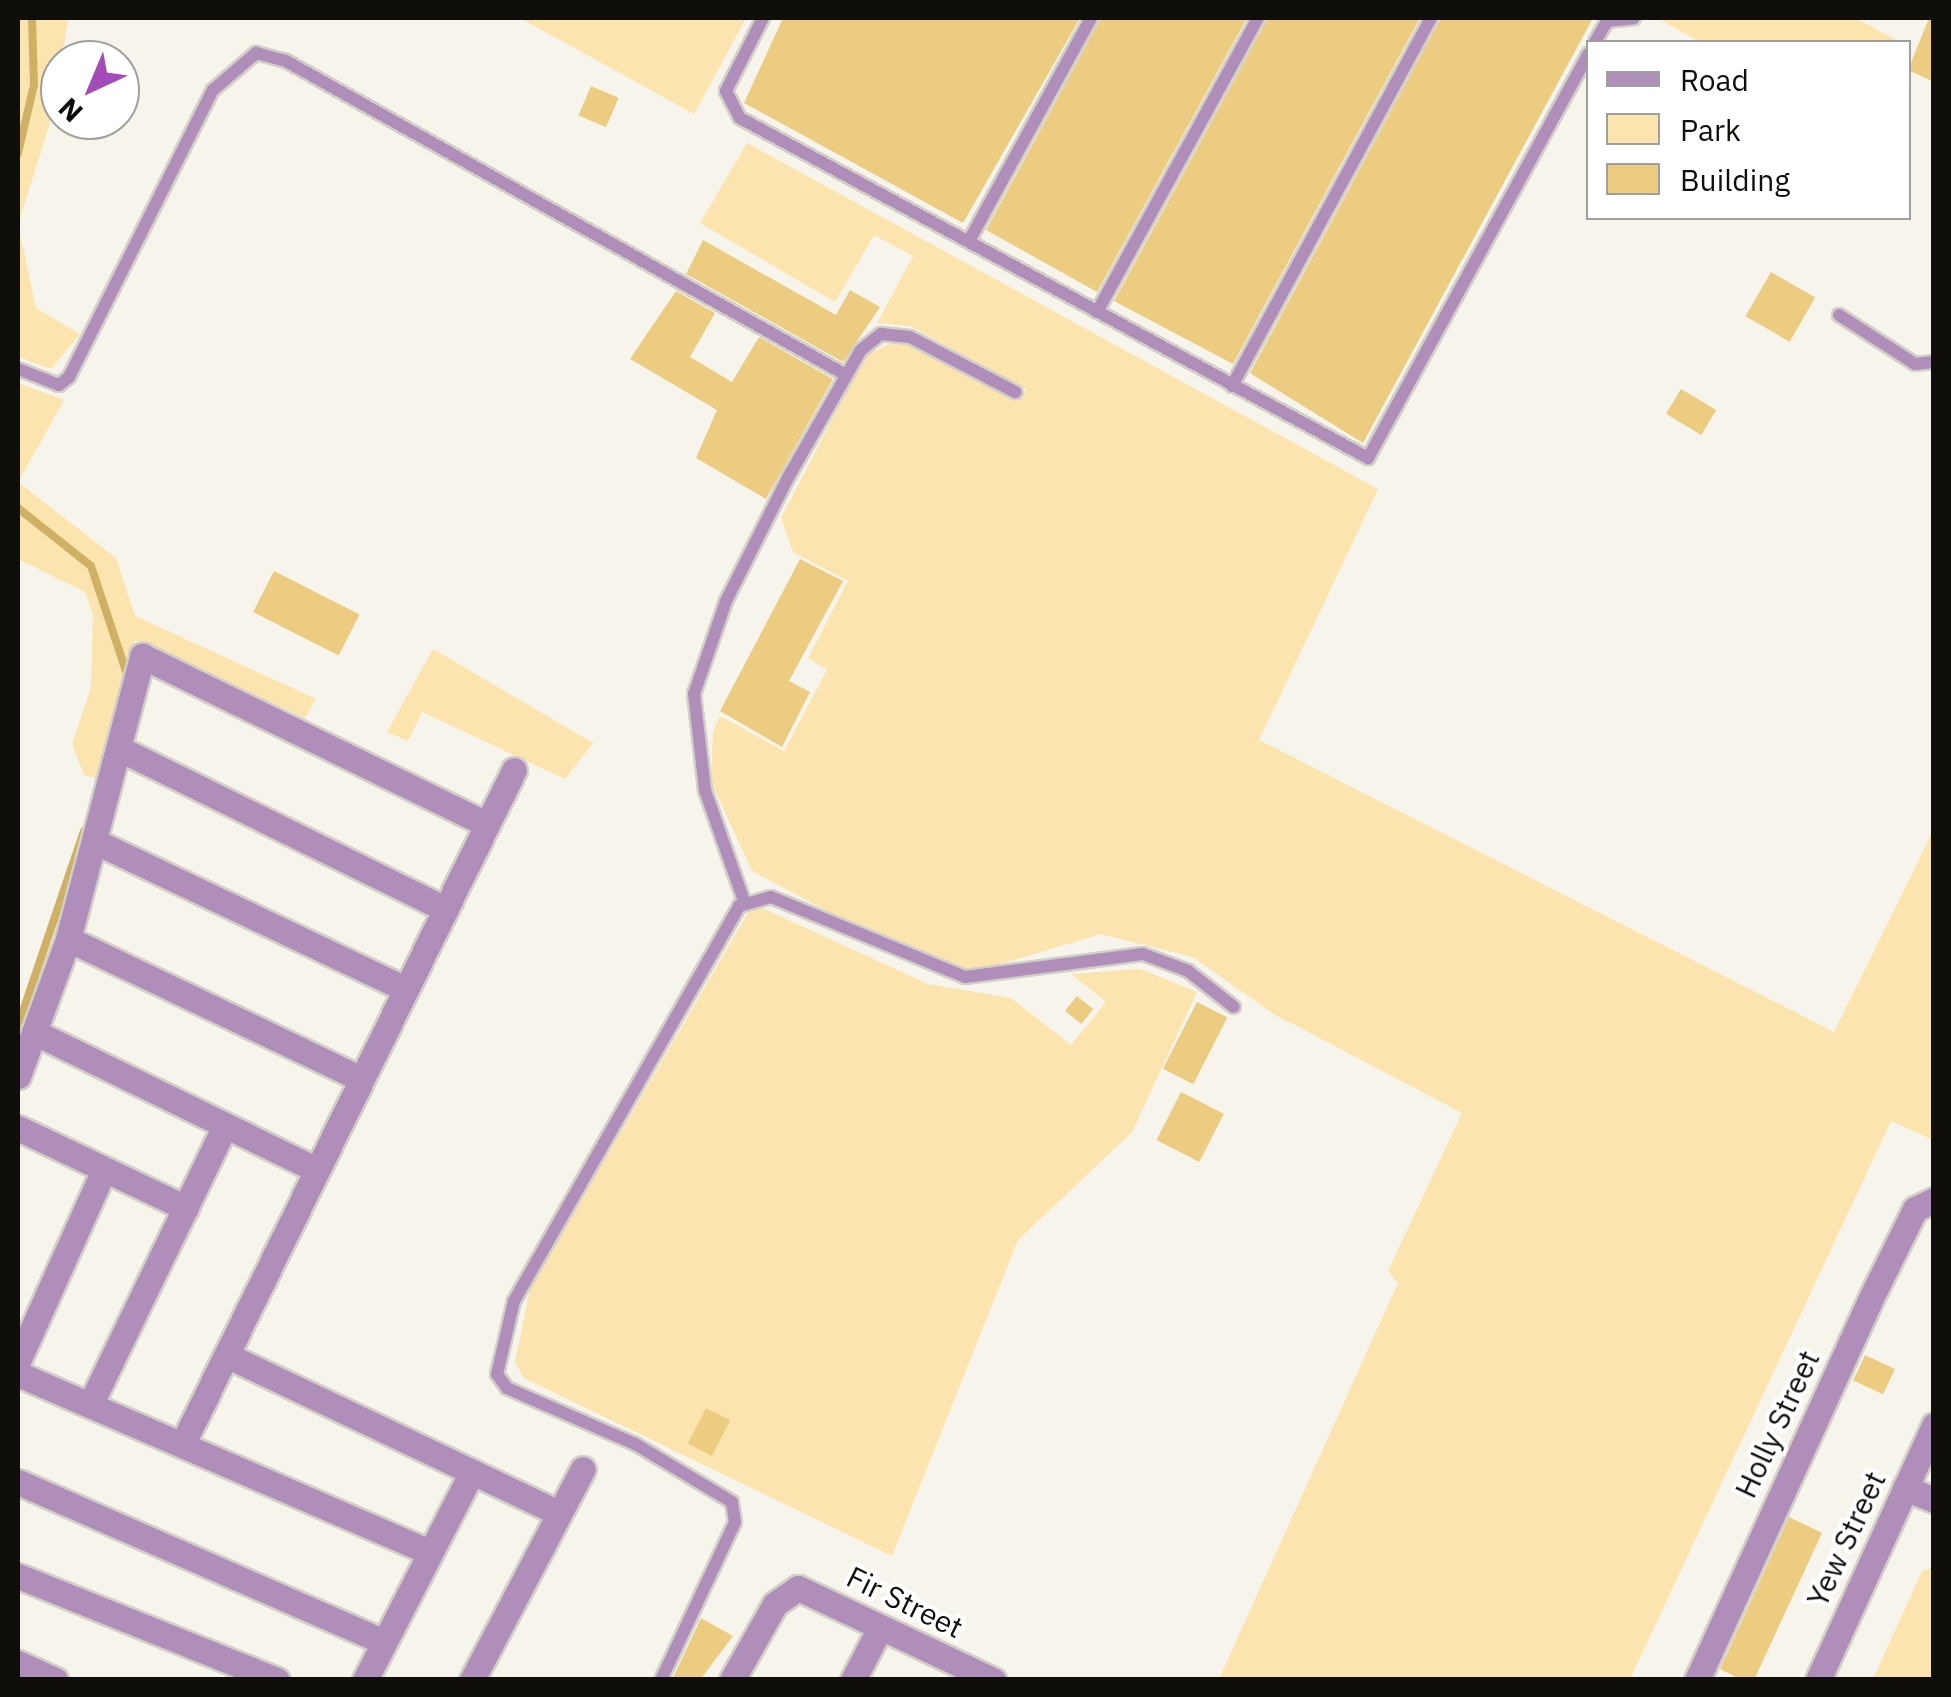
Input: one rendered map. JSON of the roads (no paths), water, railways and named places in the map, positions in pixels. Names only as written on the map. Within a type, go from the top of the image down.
[{"type":"street","points":[[18,1076],[68,939],[122,750],[142,656],[486,824]]},
{"type":"street","points":[[122,750],[445,909]]},
{"type":"street","points":[[182,1445],[514,770]]},
{"type":"street","points":[[96,842],[405,990]]},
{"type":"street","points":[[68,939],[361,1079]]},
{"type":"street","points":[[34,1032],[316,1170]]},
{"type":"street","points":[[90,1405],[226,1126]]},
{"type":"street","points":[[18,1128],[186,1208]]},
{"type":"street","points":[[18,1361],[104,1170]]},
{"type":"street","name":"Holly Street","points":[[1697,1680],[1929,1200]]},
{"type":"street","points":[[226,1355],[557,1512]]},
{"type":"street","points":[[18,1374],[430,1552]]},
{"type":"street","name":"Yew Street","points":[[1818,1680],[1934,1425]]},
{"type":"street","points":[[472,1680],[583,1469]]},
{"type":"street","points":[[365,1680],[472,1472]]},
{"type":"street","points":[[18,1482],[384,1642]]},
{"type":"street","points":[[1905,1488],[1934,1500]]},
{"type":"street","points":[[18,1576],[277,1680]]},
{"type":"street","name":"Fir Street","points":[[732,1680],[788,1590],[880,1628],[980,1677]]},
{"type":"street","points":[[853,1680],[880,1628]]},
{"type":"street","points":[[18,1663],[55,1680]]},
{"type":"lane","points":[[763,18],[726,90],[740,118],[1232,386],[1372,454],[1586,58]]},
{"type":"lane","points":[[969,241],[1092,18]]},
{"type":"lane","points":[[1097,312],[1258,18]]},
{"type":"lane","points":[[1232,386],[1431,18]]},
{"type":"lane","points":[[1597,40],[1614,18],[1634,18]]},
{"type":"lane","points":[[18,369],[59,385],[70,377],[213,90],[256,53],[286,61],[846,375]]},
{"type":"lane","points":[[1839,315],[1915,364],[1934,362]]},
{"type":"lane","points":[[661,1680],[735,1522],[732,1502],[635,1444],[507,1388],[497,1374],[514,1301],[744,901],[706,790],[694,694],[726,602],[846,375],[872,339],[894,333],[1016,392]]},
{"type":"lane","points":[[744,901],[770,897],[964,978],[1143,954],[1188,971],[1234,1007]]},
{"type":"waterway","points":[[18,153],[34,85],[32,18]]},
{"type":"waterway","points":[[18,508],[91,566],[127,674]]},
{"type":"waterway","points":[[18,1026],[84,831]]}]
